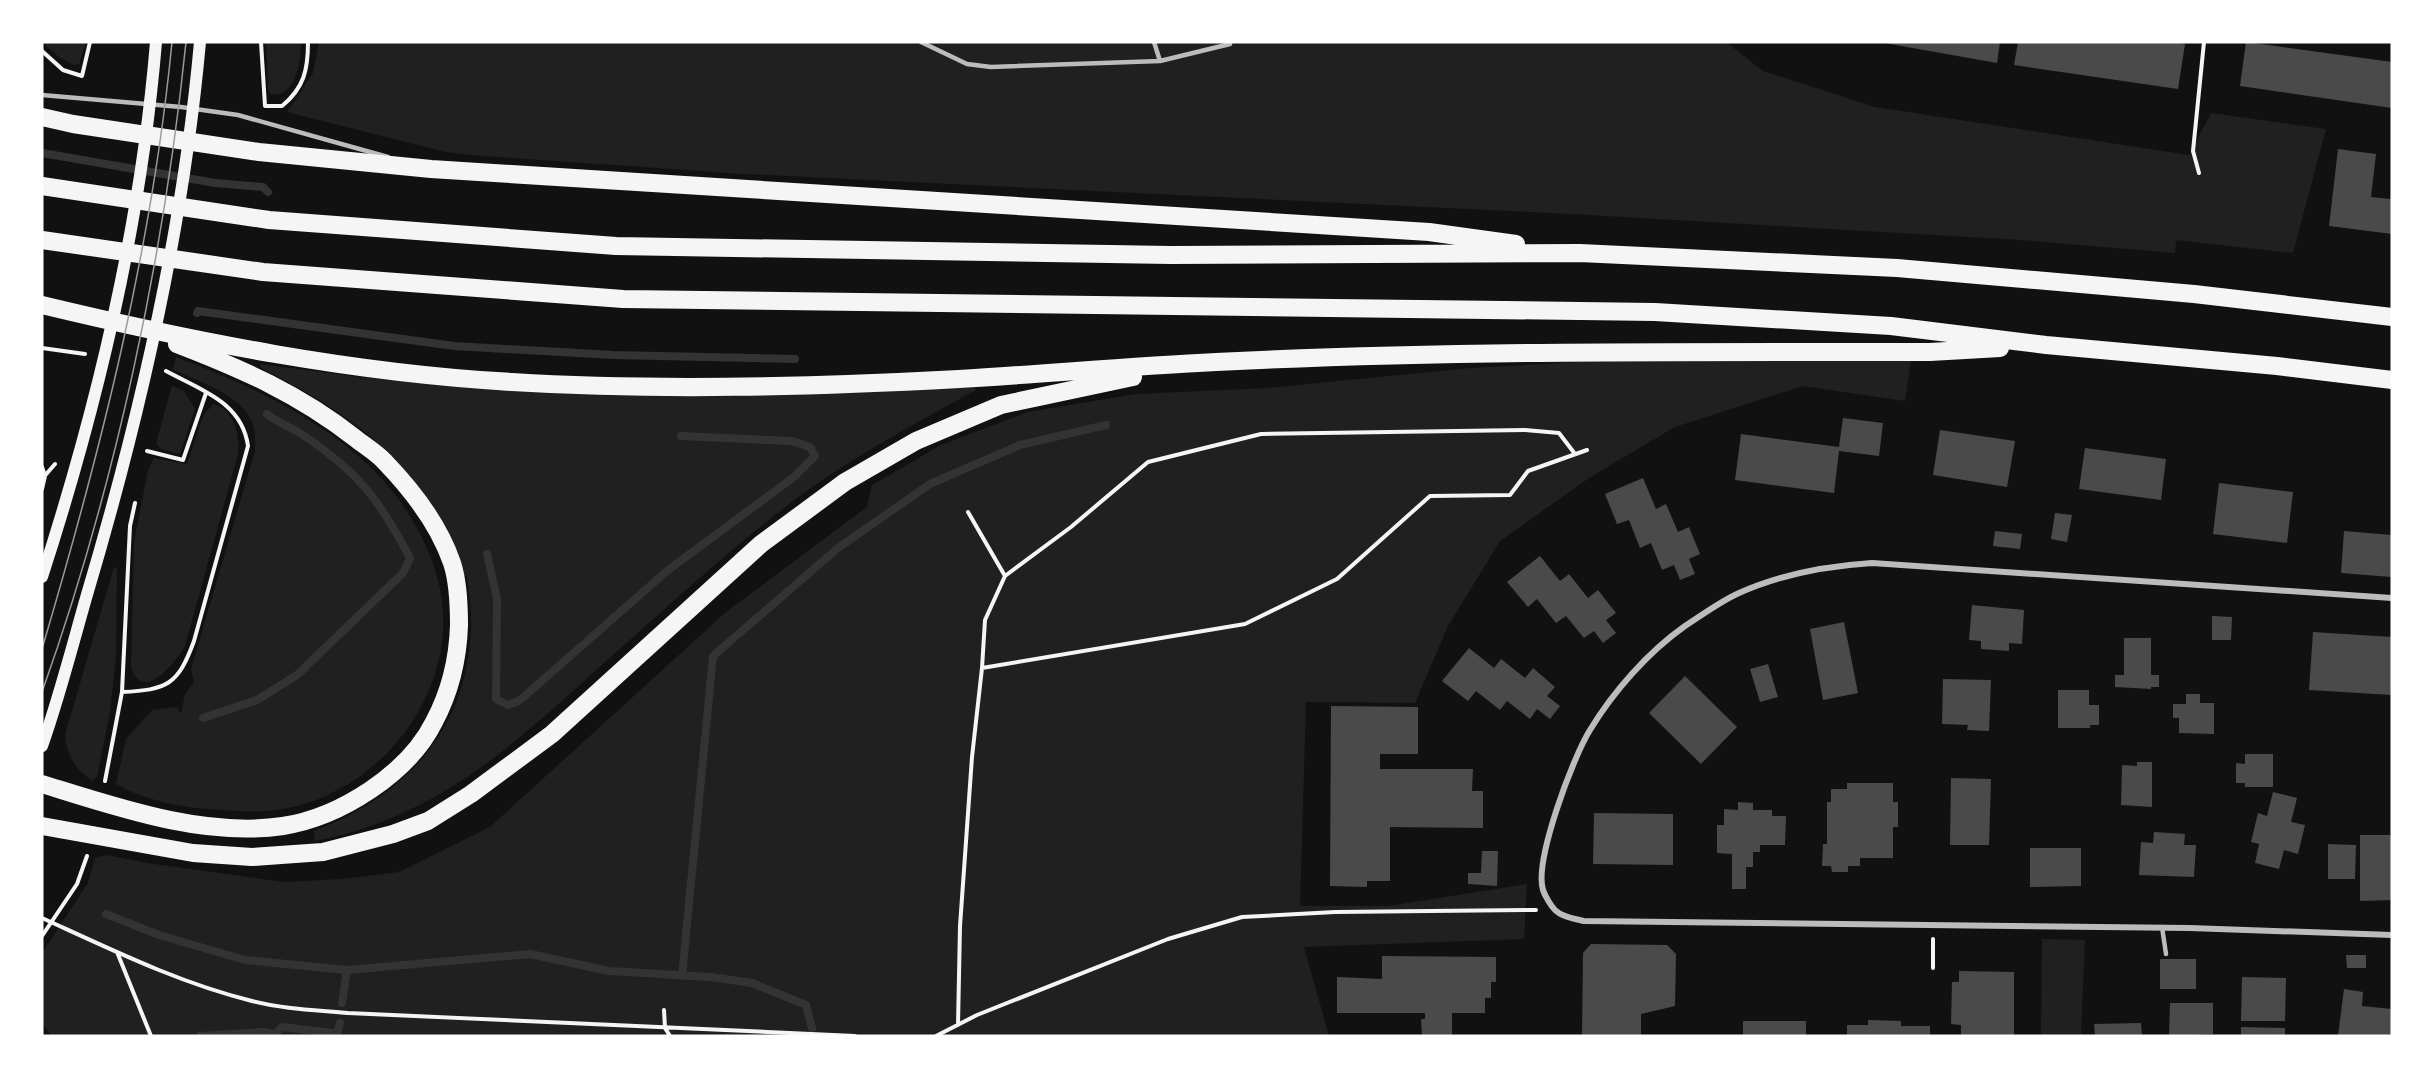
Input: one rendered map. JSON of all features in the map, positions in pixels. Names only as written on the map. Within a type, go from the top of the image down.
[{"type":"highway","points":[[42,117],[73,124],[259,152],[431,169],[1429,232],[1580,253]]},
{"type":"highway","points":[[42,186],[269,220],[616,246],[1171,255],[1580,253],[1897,268],[2194,294],[2392,317]]},
{"type":"highway","points":[[42,240],[263,272],[623,300],[1655,312],[1891,326],[2046,345],[2277,366],[2392,380]]},
{"type":"highway","points":[[42,305],[139,329],[360,368],[507,382],[591,386],[679,387],[959,379],[1214,362],[1495,352],[1930,352],[2046,345]]},
{"type":"highway","points":[[42,784],[170,820],[217,826],[263,828],[313,819],[366,793],[417,748],[434,723],[448,687],[458,650],[459,607],[453,565],[441,537],[419,502],[384,461],[340,426],[256,376],[139,329]]},
{"type":"highway","points":[[42,826],[184,852],[252,857],[323,852],[393,834],[428,821],[471,794],[552,734],[761,544],[845,482],[915,441],[1001,405],[1074,388],[1214,362]]},
{"type":"main road","points":[[42,746],[113,507],[140,398],[176,228],[200,42]]},
{"type":"main road","points":[[42,577],[65,507],[96,390],[132,220],[155,48]]},
{"type":"street","points":[[2392,598],[1872,563],[1805,571],[1738,593],[1683,628],[1659,648],[1616,693],[1590,730],[1563,786],[1542,874],[1543,890],[1555,910],[1584,921],[2162,927],[2392,935]]},
{"type":"lane","points":[[921,42],[968,64],[991,67],[1160,61],[1230,44]]},
{"type":"lane","points":[[1154,42],[1160,61]]},
{"type":"lane","points":[[42,95],[181,107],[238,115],[431,169]]},
{"type":"lane","points":[[2162,927],[2166,954]]},
{"type":"path","points":[[42,51],[63,70],[82,76],[90,42]]},
{"type":"path","points":[[261,42],[265,106],[282,106],[294,96],[307,73],[308,42]]},
{"type":"path","points":[[2199,173],[2193,151],[2204,42]]},
{"type":"path","points":[[42,348],[87,355]]},
{"type":"path","points":[[122,692],[162,687],[175,678],[186,665],[248,446],[243,426],[231,409],[155,366]]},
{"type":"path","points":[[147,451],[183,460],[206,393]]},
{"type":"path","points":[[958,1025],[960,915],[985,620],[1005,576],[1071,527],[1148,462],[1261,434],[1525,430],[1559,433],[1575,454]]},
{"type":"path","points":[[982,668],[1245,624],[1337,579],[1430,496],[1510,495],[1528,471],[1587,450]]},
{"type":"path","points":[[42,467],[42,489]]},
{"type":"path","points":[[968,512],[1005,576]]},
{"type":"path","points":[[104,788],[122,692],[130,526]]},
{"type":"path","points":[[42,936],[77,884],[88,852]]},
{"type":"path","points":[[936,1036],[977,1014],[1168,939],[1242,917],[1335,912],[1555,910]]},
{"type":"path","points":[[42,918],[212,990],[254,1002],[289,1008],[348,1013],[855,1036]]},
{"type":"path","points":[[1933,968],[1934,925]]},
{"type":"path","points":[[117,951],[151,1036]]},
{"type":"path","points":[[664,1010],[665,1028],[670,1036]]},
{"type":"shaded area","points":[[42,42],[86,42],[79,64],[74,65],[59,57]]},
{"type":"shaded area","points":[[266,42],[301,42],[295,77],[286,91],[279,94],[270,94],[268,90]]},
{"type":"shaded area","points":[[319,42],[1726,42],[1763,71],[1875,107],[2189,155],[2211,113],[2326,129],[2293,253],[2176,240],[2175,253],[2021,240],[1570,214],[744,174],[469,155],[446,152],[287,112],[313,73]]},
{"type":"shaded area","points":[[176,357],[240,383],[272,399],[333,436],[361,458],[385,483],[412,519],[427,548],[440,589],[443,625],[439,661],[427,695],[409,726],[386,754],[358,777],[327,795],[293,807],[257,812],[194,808],[154,800],[116,784],[126,739],[152,710],[176,707],[181,713],[185,695],[194,682],[191,669],[255,451],[254,429],[246,412],[229,396],[173,370]]},
{"type":"shaded area","points":[[1666,357],[1911,360],[1905,401],[1803,386],[1675,427],[1592,476],[1500,541],[1448,626],[1415,703],[1306,702],[1300,906],[1388,906],[1527,884],[1524,939],[1304,947],[1329,1036],[51,1036],[42,1025],[42,953],[88,883],[95,858],[107,855],[147,863],[284,882],[342,879],[399,872],[490,827],[726,612],[867,507],[872,485],[941,445],[1028,412],[1136,394],[1268,388],[1471,368]]},
{"type":"shaded area","points":[[260,364],[360,377],[507,390],[974,386],[976,390],[860,456],[793,501],[721,560],[538,722],[472,773],[400,814],[359,830],[315,841],[314,831],[347,816],[376,799],[402,779],[425,755],[443,729],[457,700],[467,667],[471,617],[467,576],[463,576],[426,497],[392,456],[352,422],[308,393],[261,368]]},
{"type":"shaded area","points":[[172,386],[184,391],[195,409],[180,454],[160,449],[156,443]]},
{"type":"shaded area","points":[[213,404],[231,417],[237,431],[238,454],[185,646],[175,661],[160,676],[144,682],[137,678],[131,668],[134,542],[148,470],[154,458],[187,464],[203,416]]},
{"type":"shaded area","points":[[117,566],[116,657],[110,712],[97,777],[92,781],[73,761],[65,735],[113,570]]},
{"type":"shaded area","points":[[2042,939],[2085,940],[2081,1036],[2041,1036]]},
{"type":"building","points":[[1879,42],[2000,42],[1997,63]]},
{"type":"building","points":[[2018,42],[2185,44],[2178,89],[2014,65]]},
{"type":"building","points":[[2246,42],[2392,62],[2392,108],[2240,86]]},
{"type":"building","points":[[2338,149],[2376,154],[2371,197],[2390,199],[2392,195],[2392,234],[2329,226]]},
{"type":"building","points":[[1843,418],[1883,423],[1879,456],[1839,451],[1834,493],[1735,480],[1741,434],[1839,447]]},
{"type":"building","points":[[1940,430],[2015,441],[2007,487],[1933,475]]},
{"type":"building","points":[[2085,448],[2166,459],[2161,500],[2079,489]]},
{"type":"building","points":[[1643,478],[1656,509],[1666,504],[1678,532],[1689,527],[1700,554],[1689,559],[1695,574],[1680,580],[1674,565],[1662,570],[1651,543],[1640,548],[1629,520],[1617,524],[1605,494]]},
{"type":"building","points":[[2219,483],[2293,492],[2287,543],[2213,534]]},
{"type":"building","points":[[2055,513],[2072,515],[2067,542],[2051,539]]},
{"type":"building","points":[[1995,531],[2022,534],[2020,549],[1993,546]]},
{"type":"building","points":[[2344,531],[2392,535],[2392,577],[2341,573]]},
{"type":"building","points":[[1540,556],[1560,581],[1569,574],[1588,598],[1598,590],[1616,613],[1606,620],[1616,633],[1603,643],[1594,631],[1584,638],[1566,616],[1556,623],[1537,599],[1528,607],[1507,582]]},
{"type":"building","points":[[1972,605],[2024,610],[2022,644],[2009,643],[2009,651],[1981,649],[1981,641],[1969,640]]},
{"type":"building","points":[[2212,616],[2232,617],[2231,640],[2212,640]]},
{"type":"building","points":[[1844,622],[1858,693],[1823,700],[1810,629]]},
{"type":"building","points":[[2313,632],[2392,637],[2392,695],[2309,690]]},
{"type":"building","points":[[2124,638],[2151,638],[2151,675],[2159,675],[2159,687],[2151,687],[2151,689],[2115,687],[2115,675],[2124,675]]},
{"type":"building","points":[[1469,648],[1494,668],[1501,659],[1525,678],[1533,668],[1555,687],[1547,696],[1560,706],[1550,719],[1537,709],[1530,719],[1507,701],[1500,710],[1476,691],[1468,701],[1442,681]]},
{"type":"building","points":[[1768,664],[1778,697],[1760,702],[1750,669]]},
{"type":"building","points":[[1685,676],[1737,727],[1701,764],[1649,713]]},
{"type":"building","points":[[1943,679],[1991,680],[1989,731],[1967,730],[1968,725],[1942,724]]},
{"type":"building","points":[[2058,690],[2089,690],[2089,705],[2099,705],[2099,725],[2090,725],[2090,728],[2058,728]]},
{"type":"building","points":[[2186,694],[2200,694],[2200,703],[2214,703],[2214,734],[2179,733],[2179,718],[2173,718],[2173,704],[2186,704]]},
{"type":"building","points":[[1331,706],[1418,707],[1418,754],[1380,754],[1380,769],[1473,769],[1472,791],[1483,791],[1483,828],[1390,827],[1390,881],[1367,881],[1367,887],[1330,886]]},
{"type":"building","points":[[2245,754],[2273,754],[2273,787],[2245,787],[2245,783],[2236,783],[2236,763],[2245,764]]},
{"type":"building","points":[[2137,762],[2152,762],[2152,807],[2121,805],[2122,765],[2137,766]]},
{"type":"building","points":[[1951,778],[1991,779],[1989,845],[1950,845]]},
{"type":"building","points":[[1847,783],[1893,783],[1893,802],[1898,802],[1898,827],[1893,827],[1893,858],[1860,858],[1860,866],[1848,866],[1848,872],[1832,872],[1831,866],[1822,866],[1823,844],[1827,844],[1827,802],[1831,802],[1831,789],[1847,789]]},
{"type":"building","points":[[2273,792],[2297,798],[2291,822],[2305,825],[2298,854],[2284,850],[2279,869],[2255,863],[2259,844],[2251,842],[2258,813],[2267,816]]},
{"type":"building","points":[[1738,802],[1753,803],[1753,810],[1772,810],[1772,816],[1786,816],[1785,845],[1760,845],[1760,852],[1753,852],[1753,867],[1746,867],[1746,889],[1732,889],[1732,854],[1717,853],[1717,825],[1724,825],[1724,809],[1738,810]]},
{"type":"building","points":[[1594,813],[1673,814],[1673,865],[1593,864]]},
{"type":"building","points":[[2154,832],[2185,834],[2184,845],[2196,845],[2194,877],[2139,875],[2141,842],[2153,843]]},
{"type":"building","points":[[2360,835],[2392,835],[2392,900],[2360,901]]},
{"type":"building","points":[[2328,844],[2356,845],[2355,879],[2328,879]]},
{"type":"building","points":[[2030,848],[2081,848],[2081,886],[2030,887]]},
{"type":"building","points":[[1482,851],[1498,851],[1497,886],[1468,884],[1468,873],[1481,873]]},
{"type":"building","points":[[1591,944],[1667,945],[1676,954],[1675,1006],[1641,1014],[1641,1036],[1582,1036],[1583,953]]},
{"type":"building","points":[[2346,955],[2366,955],[2366,968],[2347,968]]},
{"type":"building","points":[[1382,956],[1496,957],[1496,982],[1491,982],[1491,998],[1485,998],[1485,1013],[1452,1013],[1452,1036],[1422,1036],[1421,1019],[1425,1019],[1425,1013],[1337,1013],[1337,977],[1382,979]]},
{"type":"building","points":[[2160,959],[2196,959],[2196,989],[2160,989]]},
{"type":"building","points":[[1959,971],[2014,972],[2014,1036],[1961,1036],[1961,1025],[1951,1024],[1952,982],[1959,982]]},
{"type":"building","points":[[2242,977],[2286,978],[2285,1021],[2241,1021]]},
{"type":"building","points":[[2344,989],[2363,992],[2362,1006],[2392,1009],[2392,1036],[2338,1036]]},
{"type":"building","points":[[2170,1003],[2213,1003],[2213,1034],[2169,1036]]},
{"type":"building","points":[[1868,1020],[1901,1021],[1901,1026],[1930,1026],[1930,1036],[1847,1036],[1847,1025],[1868,1025]]},
{"type":"building","points":[[1743,1021],[1806,1021],[1806,1036],[1743,1036]]},
{"type":"building","points":[[2141,1023],[2142,1036],[2095,1036],[2094,1024]]},
{"type":"building","points":[[2241,1027],[2285,1028],[2285,1036],[2241,1036]]},
{"type":"waterway","points":[[42,153],[215,183],[263,187],[268,192]]},
{"type":"waterway","points":[[197,313],[198,311],[454,346],[613,355],[795,359]]},
{"type":"waterway","points":[[203,718],[257,700],[297,675],[403,573],[410,558],[388,519],[366,488],[322,448],[267,414]]},
{"type":"waterway","points":[[682,976],[713,656],[838,548],[930,484],[1020,445],[1106,425]]},
{"type":"waterway","points":[[487,554],[497,599],[496,699],[508,705],[519,701],[668,570],[794,477],[815,456],[810,447],[792,441],[681,436]]},
{"type":"waterway","points":[[106,914],[159,935],[245,960],[347,970],[530,954],[609,971],[711,977],[752,983],[806,1005],[812,1028]]},
{"type":"waterway","points":[[342,1003],[347,970]]},
{"type":"waterway","points":[[273,1036],[282,1027],[333,1033],[338,1031],[340,1023]]},
{"type":"waterway","points":[[200,1036],[263,1032],[274,1034]]},
{"type":"tram line","points":[[42,649],[104,424],[122,348],[152,196],[172,42]]},
{"type":"tram line","points":[[42,692],[92,535],[133,371],[164,206],[186,42]]}]
